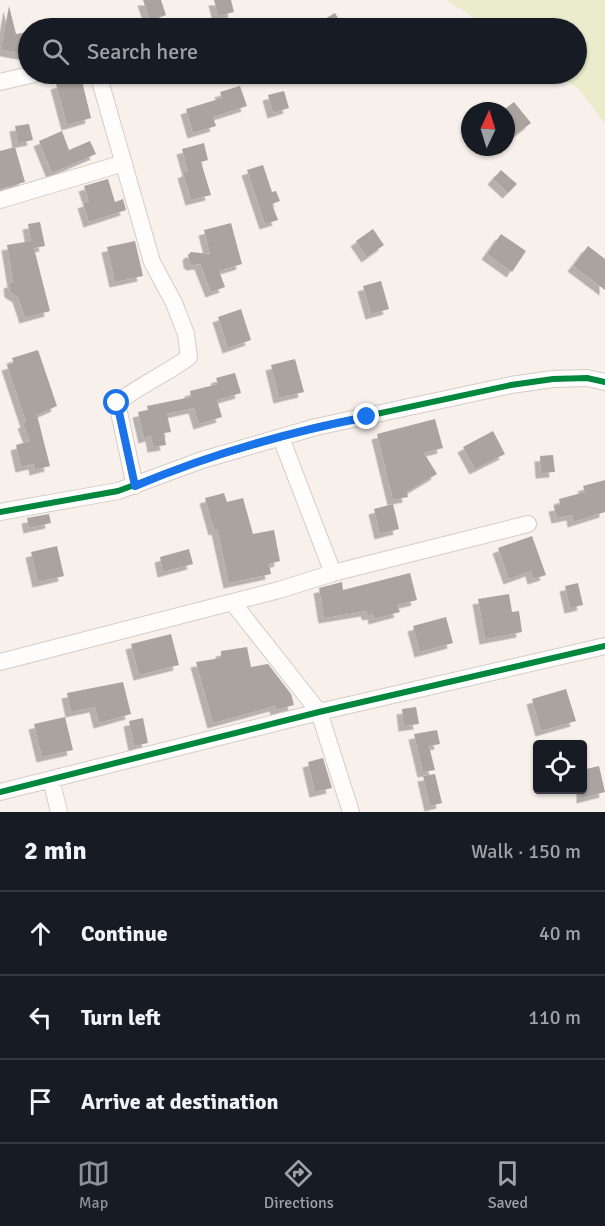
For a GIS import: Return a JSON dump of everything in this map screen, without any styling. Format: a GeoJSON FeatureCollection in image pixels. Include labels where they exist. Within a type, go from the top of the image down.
{"type":"FeatureCollection","features":[{"type":"Feature","properties":{"kind":"street"},"geometry":{"type":"LineString","coordinates":[[0,82],[18,78]]}},
{"type":"Feature","properties":{"kind":"street"},"geometry":{"type":"LineString","coordinates":[[101,84],[152,262],[174,303],[186,334],[189,357],[139,386],[117,403],[135,486]]}},
{"type":"Feature","properties":{"kind":"street"},"geometry":{"type":"LineString","coordinates":[[0,200],[124,163]]}},
{"type":"Feature","properties":{"kind":"street"},"geometry":{"type":"LineString","coordinates":[[0,512],[51,501],[118,491],[202,460],[316,427],[553,379],[587,378],[605,382]]}},
{"type":"Feature","properties":{"kind":"street"},"geometry":{"type":"LineString","coordinates":[[281,438],[333,573]]}},
{"type":"Feature","properties":{"kind":"street"},"geometry":{"type":"LineString","coordinates":[[0,662],[279,591],[333,573],[528,524]]}},
{"type":"Feature","properties":{"kind":"street"},"geometry":{"type":"LineString","coordinates":[[233,603],[319,712],[351,812]]}},
{"type":"Feature","properties":{"kind":"street"},"geometry":{"type":"LineString","coordinates":[[0,792],[319,712],[605,645]]}},
{"type":"Feature","properties":{"kind":"street"},"geometry":{"type":"LineString","coordinates":[[51,779],[59,812]]}},
{"type":"Feature","properties":{"kind":"green space"},"geometry":{"type":"Polygon","coordinates":[[[447,0],[605,0],[605,124],[579,89],[571,84],[587,84],[587,18],[474,18],[447,0]]]}},
{"type":"Feature","properties":{"kind":"building"},"geometry":{"type":"Polygon","coordinates":[[[143,0],[161,0],[166,15],[149,18],[143,0]]]}},
{"type":"Feature","properties":{"kind":"building"},"geometry":{"type":"Polygon","coordinates":[[[214,0],[231,0],[234,12],[218,16],[214,0]]]}},
{"type":"Feature","properties":{"kind":"building"},"geometry":{"type":"Polygon","coordinates":[[[9,6],[16,34],[18,34],[18,53],[1,50],[9,6]]]}},
{"type":"Feature","properties":{"kind":"building"},"geometry":{"type":"Polygon","coordinates":[[[335,13],[338,18],[326,18],[335,13]]]}},
{"type":"Feature","properties":{"kind":"building"},"geometry":{"type":"Polygon","coordinates":[[[56,84],[83,84],[91,118],[67,125],[56,84]]]}},
{"type":"Feature","properties":{"kind":"building"},"geometry":{"type":"Polygon","coordinates":[[[240,86],[247,106],[213,117],[216,126],[193,133],[186,109],[222,98],[220,92],[240,86]]]}},
{"type":"Feature","properties":{"kind":"building"},"geometry":{"type":"Polygon","coordinates":[[[284,91],[289,108],[273,113],[268,95],[284,91]]]}},
{"type":"Feature","properties":{"kind":"building"},"geometry":{"type":"Polygon","coordinates":[[[515,103],[531,123],[515,135],[515,103]]]}},
{"type":"Feature","properties":{"kind":"building"},"geometry":{"type":"Polygon","coordinates":[[[29,124],[33,140],[18,143],[15,126],[29,124]]]}},
{"type":"Feature","properties":{"kind":"building"},"geometry":{"type":"Polygon","coordinates":[[[62,131],[69,150],[90,141],[96,154],[52,173],[39,141],[62,131]]]}},
{"type":"Feature","properties":{"kind":"building"},"geometry":{"type":"Polygon","coordinates":[[[204,143],[208,160],[201,162],[211,195],[191,200],[183,173],[188,171],[182,149],[204,143]]]}},
{"type":"Feature","properties":{"kind":"building"},"geometry":{"type":"Polygon","coordinates":[[[15,147],[25,182],[0,189],[0,151],[15,147]]]}},
{"type":"Feature","properties":{"kind":"building"},"geometry":{"type":"Polygon","coordinates":[[[263,165],[272,192],[276,191],[280,201],[272,204],[278,220],[265,224],[247,170],[263,165]]]}},
{"type":"Feature","properties":{"kind":"building"},"geometry":{"type":"Polygon","coordinates":[[[501,170],[517,184],[508,193],[493,179],[501,170]]]}},
{"type":"Feature","properties":{"kind":"building"},"geometry":{"type":"Polygon","coordinates":[[[108,179],[115,202],[123,199],[126,210],[89,222],[83,203],[89,201],[84,186],[108,179]]]}},
{"type":"Feature","properties":{"kind":"building"},"geometry":{"type":"Polygon","coordinates":[[[40,222],[45,246],[34,248],[50,311],[25,318],[18,297],[10,292],[9,283],[13,282],[7,245],[31,241],[28,224],[40,222]]]}},
{"type":"Feature","properties":{"kind":"building"},"geometry":{"type":"Polygon","coordinates":[[[231,223],[242,264],[219,271],[225,287],[211,292],[200,264],[192,265],[188,255],[191,252],[210,254],[204,230],[231,223]]]}},
{"type":"Feature","properties":{"kind":"building"},"geometry":{"type":"Polygon","coordinates":[[[373,229],[384,245],[367,257],[356,241],[373,229]]]}},
{"type":"Feature","properties":{"kind":"building"},"geometry":{"type":"Polygon","coordinates":[[[501,234],[526,251],[512,272],[487,254],[501,234]]]}},
{"type":"Feature","properties":{"kind":"building"},"geometry":{"type":"Polygon","coordinates":[[[135,241],[143,276],[115,282],[107,247],[135,241]]]}},
{"type":"Feature","properties":{"kind":"building"},"geometry":{"type":"Polygon","coordinates":[[[588,246],[605,259],[605,290],[573,266],[588,246]]]}},
{"type":"Feature","properties":{"kind":"building"},"geometry":{"type":"Polygon","coordinates":[[[381,281],[389,309],[371,314],[363,286],[381,281]]]}},
{"type":"Feature","properties":{"kind":"building"},"geometry":{"type":"Polygon","coordinates":[[[241,309],[251,340],[228,348],[218,317],[241,309]]]}},
{"type":"Feature","properties":{"kind":"building"},"geometry":{"type":"Polygon","coordinates":[[[38,350],[57,406],[37,415],[50,466],[35,470],[34,464],[21,467],[16,445],[30,441],[7,365],[14,363],[12,358],[38,350]]]}},
{"type":"Feature","properties":{"kind":"building"},"geometry":{"type":"Polygon","coordinates":[[[295,359],[304,392],[279,398],[271,365],[295,359]]]}},
{"type":"Feature","properties":{"kind":"building"},"geometry":{"type":"Polygon","coordinates":[[[235,373],[241,393],[217,400],[222,417],[199,424],[194,408],[167,414],[171,432],[164,433],[166,445],[153,447],[151,436],[144,438],[138,412],[148,410],[147,406],[191,397],[190,391],[218,384],[216,378],[235,373]]]}},
{"type":"Feature","properties":{"kind":"building"},"geometry":{"type":"Polygon","coordinates":[[[435,419],[443,448],[424,453],[437,474],[407,492],[408,497],[393,500],[377,434],[435,419]]]}},
{"type":"Feature","properties":{"kind":"building"},"geometry":{"type":"Polygon","coordinates":[[[493,431],[505,454],[475,469],[463,447],[493,431]]]}},
{"type":"Feature","properties":{"kind":"building"},"geometry":{"type":"Polygon","coordinates":[[[553,455],[555,472],[541,473],[540,456],[553,455]]]}},
{"type":"Feature","properties":{"kind":"building"},"geometry":{"type":"Polygon","coordinates":[[[605,480],[605,512],[573,522],[572,515],[557,518],[554,506],[560,505],[559,499],[585,492],[583,486],[605,480]]]}},
{"type":"Feature","properties":{"kind":"building"},"geometry":{"type":"Polygon","coordinates":[[[224,493],[227,502],[243,498],[253,534],[274,530],[280,561],[269,564],[271,574],[229,583],[217,529],[214,530],[205,498],[224,493]]]}},
{"type":"Feature","properties":{"kind":"building"},"geometry":{"type":"Polygon","coordinates":[[[393,504],[399,529],[380,534],[374,509],[393,504]]]}},
{"type":"Feature","properties":{"kind":"building"},"geometry":{"type":"Polygon","coordinates":[[[49,514],[51,523],[29,528],[27,518],[49,514]]]}},
{"type":"Feature","properties":{"kind":"building"},"geometry":{"type":"Polygon","coordinates":[[[532,536],[546,575],[533,579],[531,571],[509,579],[498,548],[532,536]]]}},
{"type":"Feature","properties":{"kind":"building"},"geometry":{"type":"Polygon","coordinates":[[[57,546],[64,576],[38,582],[31,552],[57,546]]]}},
{"type":"Feature","properties":{"kind":"building"},"geometry":{"type":"Polygon","coordinates":[[[189,549],[193,564],[163,572],[160,557],[189,549]]]}},
{"type":"Feature","properties":{"kind":"building"},"geometry":{"type":"Polygon","coordinates":[[[410,573],[417,600],[397,605],[400,612],[374,619],[373,614],[368,615],[366,611],[324,618],[319,588],[342,582],[343,590],[410,573]]]}},
{"type":"Feature","properties":{"kind":"building"},"geometry":{"type":"Polygon","coordinates":[[[578,583],[583,605],[570,608],[565,586],[578,583]]]}},
{"type":"Feature","properties":{"kind":"building"},"geometry":{"type":"Polygon","coordinates":[[[509,594],[512,612],[519,611],[522,632],[485,639],[478,599],[509,594]]]}},
{"type":"Feature","properties":{"kind":"building"},"geometry":{"type":"Polygon","coordinates":[[[446,617],[453,643],[420,652],[413,626],[446,617]]]}},
{"type":"Feature","properties":{"kind":"building"},"geometry":{"type":"Polygon","coordinates":[[[171,634],[179,665],[139,675],[131,644],[171,634]]]}},
{"type":"Feature","properties":{"kind":"building"},"geometry":{"type":"Polygon","coordinates":[[[247,647],[251,667],[268,664],[291,694],[294,705],[276,710],[275,706],[213,723],[196,662],[221,658],[221,651],[247,647]]]}},
{"type":"Feature","properties":{"kind":"building"},"geometry":{"type":"Polygon","coordinates":[[[123,682],[131,714],[99,723],[95,707],[71,712],[67,693],[123,682]]]}},
{"type":"Feature","properties":{"kind":"building"},"geometry":{"type":"Polygon","coordinates":[[[566,689],[576,721],[541,731],[532,699],[566,689]]]}},
{"type":"Feature","properties":{"kind":"building"},"geometry":{"type":"Polygon","coordinates":[[[416,707],[419,724],[404,726],[402,709],[416,707]]]}},
{"type":"Feature","properties":{"kind":"building"},"geometry":{"type":"Polygon","coordinates":[[[65,717],[73,750],[42,757],[34,724],[65,717]]]}},
{"type":"Feature","properties":{"kind":"building"},"geometry":{"type":"Polygon","coordinates":[[[143,718],[148,743],[134,746],[129,721],[143,718]]]}},
{"type":"Feature","properties":{"kind":"building"},"geometry":{"type":"Polygon","coordinates":[[[437,730],[440,744],[429,746],[435,770],[423,772],[414,734],[437,730]]]}},
{"type":"Feature","properties":{"kind":"building"},"geometry":{"type":"Polygon","coordinates":[[[323,758],[332,788],[315,792],[308,762],[323,758]]]}},
{"type":"Feature","properties":{"kind":"building"},"geometry":{"type":"Polygon","coordinates":[[[599,766],[605,792],[582,798],[582,794],[587,794],[587,769],[599,766]]]}},
{"type":"Feature","properties":{"kind":"building"},"geometry":{"type":"Polygon","coordinates":[[[435,774],[442,803],[430,806],[423,776],[435,774]]]}},
{"type":"Feature","properties":{"kind":"cycle path"},"geometry":{"type":"LineString","coordinates":[[0,512],[118,491],[202,460],[316,427],[511,385],[553,379],[587,378],[605,382]]}},
{"type":"Feature","properties":{"kind":"cycle path"},"geometry":{"type":"LineString","coordinates":[[0,792],[319,712],[605,646]]}},
{"type":"Feature","properties":{"kind":"route"},"geometry":{"type":"LineString","coordinates":[[117,403],[135,486],[202,460],[316,427],[367,417]]}}]}
